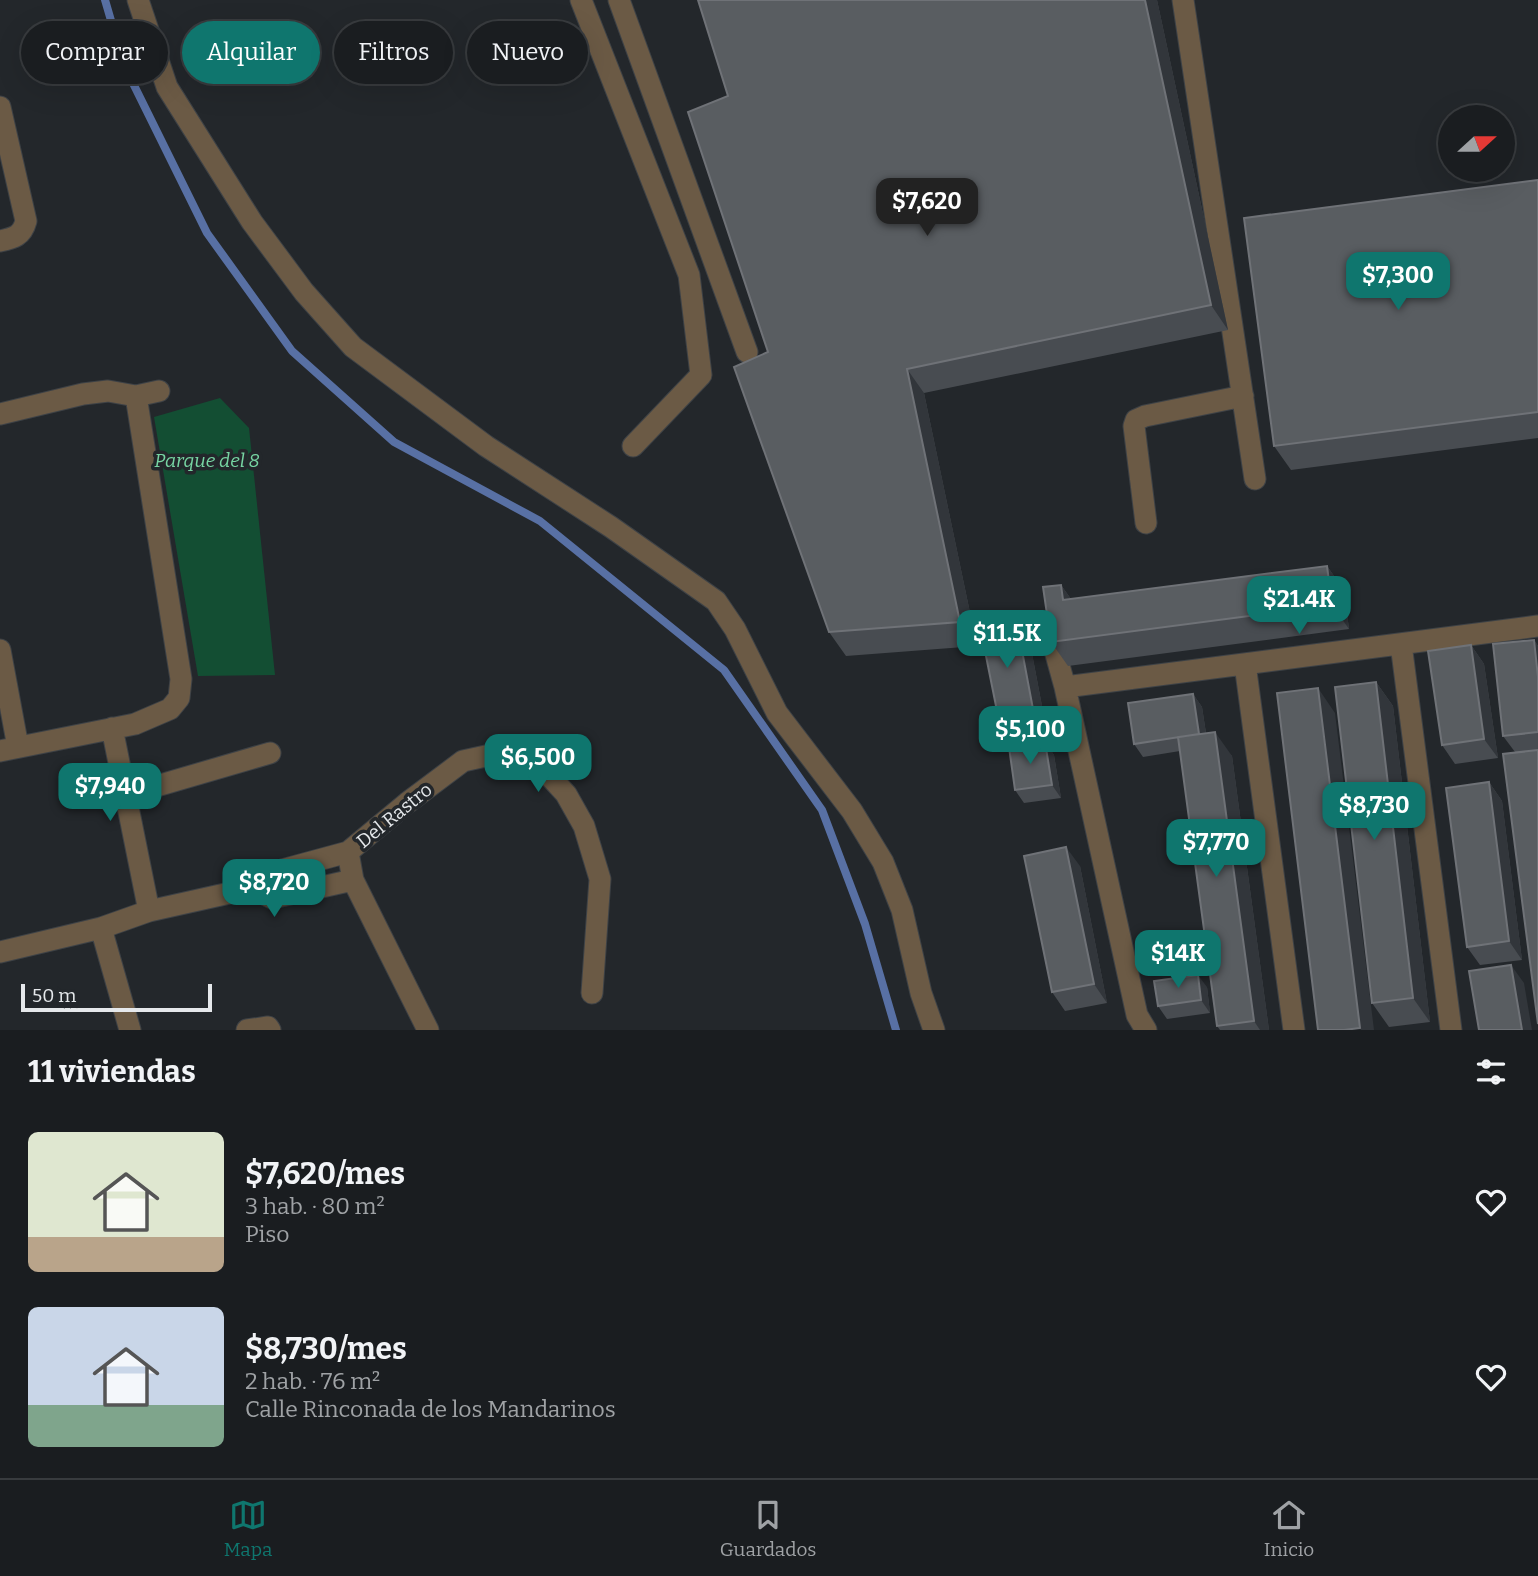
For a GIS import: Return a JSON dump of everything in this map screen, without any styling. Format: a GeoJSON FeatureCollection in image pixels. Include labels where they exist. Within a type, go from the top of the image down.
{"type":"FeatureCollection","features":[{"type":"Feature","properties":{"kind":"street"},"geometry":{"type":"LineString","coordinates":[[138,0],[167,87],[187,120],[252,222],[304,292],[353,347],[486,446],[611,527],[716,601],[735,629],[778,713],[852,811],[883,862],[902,910],[921,993],[934,1030]]}},
{"type":"Feature","properties":{"kind":"street"},"geometry":{"type":"LineString","coordinates":[[581,0],[689,275],[701,375],[633,446]]}},
{"type":"Feature","properties":{"kind":"street"},"geometry":{"type":"LineString","coordinates":[[619,0],[747,352]]}},
{"type":"Feature","properties":{"kind":"street"},"geometry":{"type":"LineString","coordinates":[[1183,0],[1255,479]]}},
{"type":"Feature","properties":{"kind":"street"},"geometry":{"type":"LineString","coordinates":[[0,107],[26,221],[24,229],[14,237],[0,241]]}},
{"type":"Feature","properties":{"kind":"street"},"geometry":{"type":"LineString","coordinates":[[0,414],[83,394],[108,391],[136,396],[159,391]]}},
{"type":"Feature","properties":{"kind":"street"},"geometry":{"type":"LineString","coordinates":[[0,649],[9,749],[135,724],[170,709],[179,698],[181,679],[136,396]]}},
{"type":"Feature","properties":{"kind":"street"},"geometry":{"type":"LineString","coordinates":[[1146,523],[1134,426],[1136,421],[1145,416],[1242,396]]}},
{"type":"Feature","properties":{"kind":"street"},"geometry":{"type":"LineString","coordinates":[[1065,687],[1538,626]]}},
{"type":"Feature","properties":{"kind":"street"},"geometry":{"type":"LineString","coordinates":[[1052,640],[1142,1023]]}},
{"type":"Feature","properties":{"kind":"street"},"geometry":{"type":"LineString","coordinates":[[1401,644],[1451,1030]]}},
{"type":"Feature","properties":{"kind":"street"},"geometry":{"type":"LineString","coordinates":[[1245,664],[1294,1030]]}},
{"type":"Feature","properties":{"kind":"street"},"geometry":{"type":"LineString","coordinates":[[112,728],[149,911]]}},
{"type":"Feature","properties":{"kind":"street"},"geometry":{"type":"LineString","coordinates":[[126,795],[270,753]]}},
{"type":"Feature","properties":{"kind":"street","name":"Del Rastro"},"geometry":{"type":"LineString","coordinates":[[351,868],[407,803],[463,761],[495,754],[521,755],[543,769],[566,794],[584,826],[600,879],[592,993]]}},
{"type":"Feature","properties":{"kind":"street"},"geometry":{"type":"LineString","coordinates":[[0,952],[101,928],[149,911],[252,888],[267,874],[351,868],[428,1030]]}},
{"type":"Feature","properties":{"kind":"street"},"geometry":{"type":"LineString","coordinates":[[101,928],[130,1030]]}},
{"type":"Feature","properties":{"kind":"street"},"geometry":{"type":"LineString","coordinates":[[247,1030],[268,1027],[270,1030]]}},
{"type":"Feature","properties":{"kind":"green space","name":"Parque del 8"},"geometry":{"type":"Polygon","coordinates":[[[220,398],[249,428],[275,675],[198,676],[154,417],[220,398]]]}},
{"type":"Feature","properties":{"kind":"building"},"geometry":{"type":"Polygon","coordinates":[[[698,0],[1145,0],[1211,305],[907,369],[960,622],[829,632],[734,367],[768,352],[688,112],[728,96],[698,0]]]}},
{"type":"Feature","properties":{"kind":"building"},"geometry":{"type":"Polygon","coordinates":[[[1538,180],[1538,412],[1274,446],[1244,218],[1538,180]]]}},
{"type":"Feature","properties":{"kind":"building"},"geometry":{"type":"Polygon","coordinates":[[[1327,566],[1332,605],[1051,642],[1043,587],[1061,585],[1063,600],[1327,566]]]}},
{"type":"Feature","properties":{"kind":"building"},"geometry":{"type":"Polygon","coordinates":[[[1017,624],[1033,709],[998,716],[981,631],[1017,624]]]}},
{"type":"Feature","properties":{"kind":"building"},"geometry":{"type":"Polygon","coordinates":[[[1534,640],[1538,677],[1538,732],[1503,736],[1493,644],[1534,640]]]}},
{"type":"Feature","properties":{"kind":"building"},"geometry":{"type":"Polygon","coordinates":[[[1471,645],[1484,739],[1442,745],[1428,651],[1471,645]]]}},
{"type":"Feature","properties":{"kind":"building"},"geometry":{"type":"Polygon","coordinates":[[[1376,682],[1413,998],[1372,1003],[1335,687],[1376,682]]]}},
{"type":"Feature","properties":{"kind":"building"},"geometry":{"type":"Polygon","coordinates":[[[1318,688],[1360,1028],[1344,1030],[1318,1030],[1277,693],[1318,688]]]}},
{"type":"Feature","properties":{"kind":"building"},"geometry":{"type":"Polygon","coordinates":[[[1193,694],[1199,734],[1134,744],[1128,703],[1193,694]]]}},
{"type":"Feature","properties":{"kind":"building"},"geometry":{"type":"Polygon","coordinates":[[[1215,732],[1254,1021],[1217,1026],[1178,737],[1215,732]]]}},
{"type":"Feature","properties":{"kind":"building"},"geometry":{"type":"Polygon","coordinates":[[[1045,742],[1052,785],[1015,790],[1009,747],[1045,742]]]}},
{"type":"Feature","properties":{"kind":"building"},"geometry":{"type":"Polygon","coordinates":[[[1538,750],[1538,1024],[1503,754],[1538,750]]]}},
{"type":"Feature","properties":{"kind":"building"},"geometry":{"type":"Polygon","coordinates":[[[1489,782],[1509,941],[1467,947],[1446,788],[1489,782]]]}},
{"type":"Feature","properties":{"kind":"building"},"geometry":{"type":"Polygon","coordinates":[[[1066,847],[1094,984],[1052,992],[1024,856],[1066,847]]]}},
{"type":"Feature","properties":{"kind":"building"},"geometry":{"type":"Polygon","coordinates":[[[1511,965],[1522,1030],[1479,1030],[1469,971],[1511,965]]]}},
{"type":"Feature","properties":{"kind":"building"},"geometry":{"type":"Polygon","coordinates":[[[1198,975],[1201,1000],[1158,1006],[1154,981],[1198,975]]]}},
{"type":"Feature","properties":{"kind":"waterway"},"geometry":{"type":"LineString","coordinates":[[105,0],[124,65],[207,233],[292,351],[394,442],[540,521],[724,670],[822,810],[865,924],[896,1030]]}}]}
